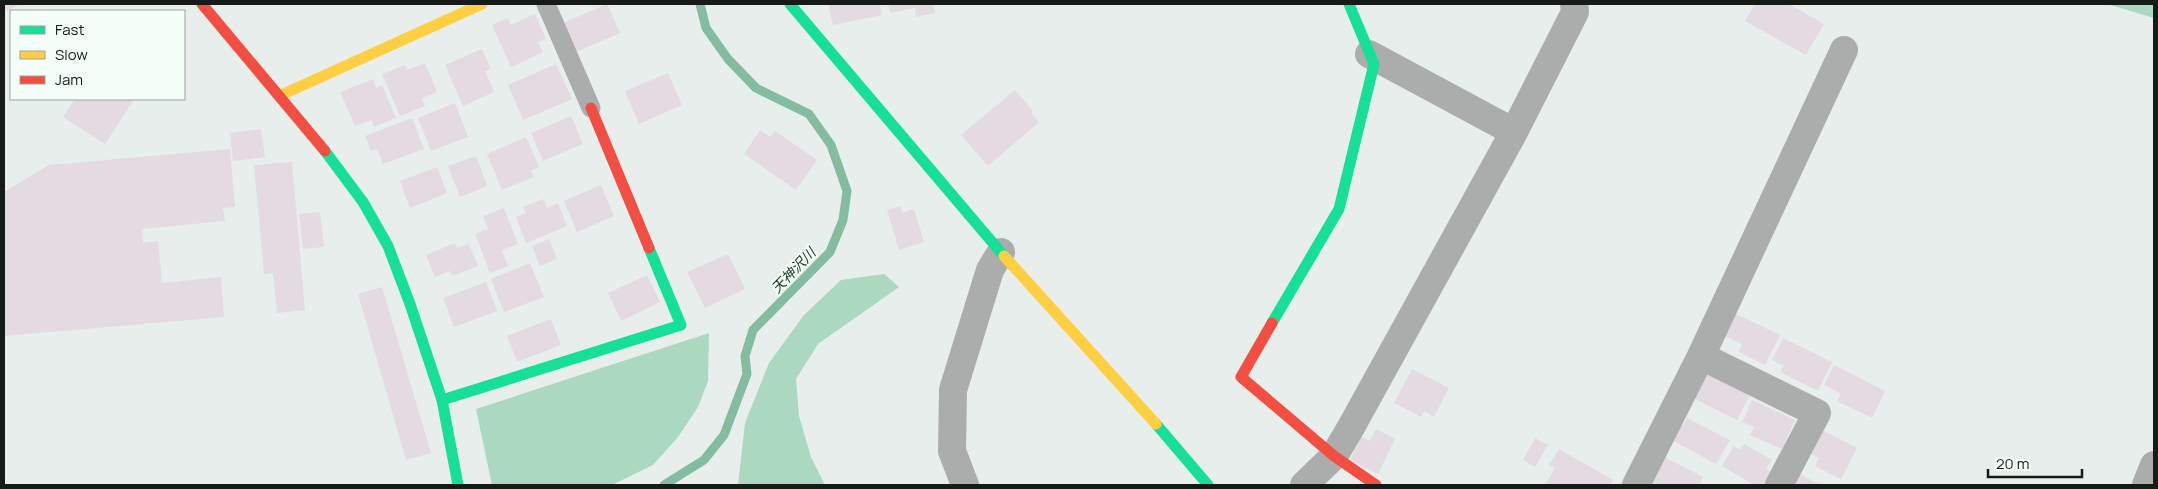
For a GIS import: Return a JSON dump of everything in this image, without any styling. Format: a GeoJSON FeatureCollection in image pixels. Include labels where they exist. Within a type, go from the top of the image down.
{"type":"FeatureCollection","features":[{"type":"Feature","properties":{"kind":"street"},"geometry":{"type":"LineString","coordinates":[[202,4],[338,166],[363,202],[388,246],[410,304],[442,400],[458,485]]}},
{"type":"Feature","properties":{"kind":"street"},"geometry":{"type":"LineString","coordinates":[[279,96],[482,4]]}},
{"type":"Feature","properties":{"kind":"street"},"geometry":{"type":"LineString","coordinates":[[790,4],[1002,252],[1208,485]]}},
{"type":"Feature","properties":{"kind":"street"},"geometry":{"type":"LineString","coordinates":[[1349,4],[1374,64],[1339,209],[1241,377],[1334,456],[1376,485]]}},
{"type":"Feature","properties":{"kind":"street"},"geometry":{"type":"LineString","coordinates":[[1304,485],[1334,456],[1514,132],[1575,12],[1574,4]]}},
{"type":"Feature","properties":{"kind":"street"},"geometry":{"type":"LineString","coordinates":[[1636,485],[1701,356],[1844,50]]}},
{"type":"Feature","properties":{"kind":"street"},"geometry":{"type":"LineString","coordinates":[[1370,54],[1514,132]]}},
{"type":"Feature","properties":{"kind":"street"},"geometry":{"type":"LineString","coordinates":[[442,400],[681,325],[591,108]]}},
{"type":"Feature","properties":{"kind":"street"},"geometry":{"type":"LineString","coordinates":[[964,485],[952,451],[954,390],[990,270],[1002,252]]}},
{"type":"Feature","properties":{"kind":"street"},"geometry":{"type":"LineString","coordinates":[[1701,356],[1817,413],[1779,485]]}},
{"type":"Feature","properties":{"kind":"street"},"geometry":{"type":"LineString","coordinates":[[2146,485],[2154,465]]}},
{"type":"Feature","properties":{"kind":"lane"},"geometry":{"type":"LineString","coordinates":[[546,4],[591,108]]}},
{"type":"Feature","properties":{"kind":"green space"},"geometry":{"type":"Polygon","coordinates":[[[2107,4],[2154,4],[2154,18],[2107,4]]]}},
{"type":"Feature","properties":{"kind":"green space"},"geometry":{"type":"Polygon","coordinates":[[[884,274],[899,287],[818,344],[796,379],[799,416],[811,457],[825,485],[738,485],[745,423],[769,363],[804,315],[841,280],[884,274]]]}},
{"type":"Feature","properties":{"kind":"green space"},"geometry":{"type":"Polygon","coordinates":[[[709,333],[708,381],[698,407],[678,437],[653,465],[612,485],[492,485],[476,409],[709,333]]]}},
{"type":"Feature","properties":{"kind":"building"},"geometry":{"type":"Polygon","coordinates":[[[4,4],[20,4],[4,12],[4,4]]]}},
{"type":"Feature","properties":{"kind":"building"},"geometry":{"type":"Polygon","coordinates":[[[607,4],[620,33],[576,52],[563,23],[607,4]]]}},
{"type":"Feature","properties":{"kind":"building"},"geometry":{"type":"Polygon","coordinates":[[[828,4],[880,4],[882,15],[833,25],[828,4]]]}},
{"type":"Feature","properties":{"kind":"building"},"geometry":{"type":"Polygon","coordinates":[[[888,4],[933,4],[935,13],[916,17],[915,8],[890,13],[888,4]]]}},
{"type":"Feature","properties":{"kind":"building"},"geometry":{"type":"Polygon","coordinates":[[[1755,4],[1789,4],[1824,24],[1806,55],[1745,21],[1755,4]]]}},
{"type":"Feature","properties":{"kind":"building"},"geometry":{"type":"Polygon","coordinates":[[[535,14],[546,39],[538,42],[543,52],[511,67],[492,25],[508,18],[511,25],[535,14]]]}},
{"type":"Feature","properties":{"kind":"building"},"geometry":{"type":"Polygon","coordinates":[[[482,49],[491,69],[485,71],[494,92],[463,106],[445,65],[482,49]]]}},
{"type":"Feature","properties":{"kind":"building"},"geometry":{"type":"Polygon","coordinates":[[[425,63],[437,92],[422,98],[425,106],[400,116],[382,74],[405,65],[407,70],[425,63]]]}},
{"type":"Feature","properties":{"kind":"building"},"geometry":{"type":"Polygon","coordinates":[[[556,64],[572,99],[523,120],[508,85],[556,64]]]}},
{"type":"Feature","properties":{"kind":"building"},"geometry":{"type":"Polygon","coordinates":[[[668,73],[682,105],[639,124],[625,91],[668,73]]]}},
{"type":"Feature","properties":{"kind":"building"},"geometry":{"type":"Polygon","coordinates":[[[373,79],[376,88],[382,85],[396,118],[374,127],[372,120],[355,126],[340,92],[373,79]]]}},
{"type":"Feature","properties":{"kind":"building"},"geometry":{"type":"Polygon","coordinates":[[[1015,90],[1033,111],[1031,113],[1039,122],[988,166],[961,135],[1015,90]]]}},
{"type":"Feature","properties":{"kind":"building"},"geometry":{"type":"Polygon","coordinates":[[[74,100],[133,100],[105,144],[63,117],[74,100]]]}},
{"type":"Feature","properties":{"kind":"building"},"geometry":{"type":"Polygon","coordinates":[[[455,103],[468,137],[431,151],[418,118],[455,103]]]}},
{"type":"Feature","properties":{"kind":"building"},"geometry":{"type":"Polygon","coordinates":[[[571,116],[583,144],[543,161],[531,133],[571,116]]]}},
{"type":"Feature","properties":{"kind":"building"},"geometry":{"type":"Polygon","coordinates":[[[412,118],[424,149],[383,164],[377,149],[371,151],[365,136],[412,118]]]}},
{"type":"Feature","properties":{"kind":"building"},"geometry":{"type":"Polygon","coordinates":[[[261,129],[265,157],[233,161],[230,133],[261,129]]]}},
{"type":"Feature","properties":{"kind":"building"},"geometry":{"type":"Polygon","coordinates":[[[760,130],[770,137],[775,131],[817,160],[796,190],[744,154],[760,130]]]}},
{"type":"Feature","properties":{"kind":"building"},"geometry":{"type":"Polygon","coordinates":[[[526,137],[539,167],[531,171],[534,177],[502,190],[487,154],[526,137]]]}},
{"type":"Feature","properties":{"kind":"building"},"geometry":{"type":"Polygon","coordinates":[[[230,149],[235,207],[223,208],[225,221],[142,229],[143,243],[158,241],[162,283],[221,277],[224,317],[4,336],[4,192],[49,165],[230,149]]]}},
{"type":"Feature","properties":{"kind":"building"},"geometry":{"type":"Polygon","coordinates":[[[476,156],[487,186],[460,197],[448,166],[476,156]]]}},
{"type":"Feature","properties":{"kind":"building"},"geometry":{"type":"Polygon","coordinates":[[[292,162],[305,310],[277,313],[273,273],[264,274],[254,165],[292,162]]]}},
{"type":"Feature","properties":{"kind":"building"},"geometry":{"type":"Polygon","coordinates":[[[437,167],[447,193],[410,208],[400,181],[437,167]]]}},
{"type":"Feature","properties":{"kind":"building"},"geometry":{"type":"Polygon","coordinates":[[[601,185],[614,216],[577,232],[564,201],[601,185]]]}},
{"type":"Feature","properties":{"kind":"building"},"geometry":{"type":"Polygon","coordinates":[[[543,199],[547,208],[558,203],[567,226],[526,243],[516,217],[526,213],[523,207],[543,199]]]}},
{"type":"Feature","properties":{"kind":"building"},"geometry":{"type":"Polygon","coordinates":[[[900,206],[902,213],[914,209],[924,242],[899,250],[887,210],[900,206]]]}},
{"type":"Feature","properties":{"kind":"building"},"geometry":{"type":"Polygon","coordinates":[[[504,208],[518,244],[502,250],[508,266],[490,273],[475,234],[488,229],[483,216],[504,208]]]}},
{"type":"Feature","properties":{"kind":"building"},"geometry":{"type":"Polygon","coordinates":[[[320,212],[324,247],[303,249],[299,214],[320,212]]]}},
{"type":"Feature","properties":{"kind":"building"},"geometry":{"type":"Polygon","coordinates":[[[549,239],[557,259],[540,266],[532,246],[549,239]]]}},
{"type":"Feature","properties":{"kind":"building"},"geometry":{"type":"Polygon","coordinates":[[[455,243],[457,248],[469,244],[478,266],[452,276],[450,271],[435,277],[426,255],[455,243]]]}},
{"type":"Feature","properties":{"kind":"building"},"geometry":{"type":"Polygon","coordinates":[[[728,254],[745,289],[705,308],[687,272],[728,254]]]}},
{"type":"Feature","properties":{"kind":"building"},"geometry":{"type":"Polygon","coordinates":[[[530,263],[544,297],[504,312],[491,279],[530,263]]]}},
{"type":"Feature","properties":{"kind":"building"},"geometry":{"type":"Polygon","coordinates":[[[647,275],[660,302],[621,321],[608,293],[647,275]]]}},
{"type":"Feature","properties":{"kind":"building"},"geometry":{"type":"Polygon","coordinates":[[[486,282],[497,311],[454,327],[443,298],[486,282]]]}},
{"type":"Feature","properties":{"kind":"building"},"geometry":{"type":"Polygon","coordinates":[[[382,287],[431,453],[406,460],[358,294],[382,287]]]}},
{"type":"Feature","properties":{"kind":"building"},"geometry":{"type":"Polygon","coordinates":[[[1734,313],[1780,335],[1765,365],[1739,352],[1742,344],[1723,335],[1734,313]]]}},
{"type":"Feature","properties":{"kind":"building"},"geometry":{"type":"Polygon","coordinates":[[[551,319],[561,345],[517,362],[507,336],[551,319]]]}},
{"type":"Feature","properties":{"kind":"building"},"geometry":{"type":"Polygon","coordinates":[[[1783,338],[1832,362],[1818,391],[1780,372],[1783,366],[1772,360],[1783,338]]]}},
{"type":"Feature","properties":{"kind":"building"},"geometry":{"type":"Polygon","coordinates":[[[1834,365],[1885,391],[1872,418],[1837,401],[1841,394],[1824,385],[1834,365]]]}},
{"type":"Feature","properties":{"kind":"building"},"geometry":{"type":"Polygon","coordinates":[[[1412,369],[1449,388],[1434,417],[1424,411],[1421,417],[1394,403],[1412,369]]]}},
{"type":"Feature","properties":{"kind":"building"},"geometry":{"type":"Polygon","coordinates":[[[1706,372],[1750,395],[1737,420],[1693,398],[1706,372]]]}},
{"type":"Feature","properties":{"kind":"building"},"geometry":{"type":"Polygon","coordinates":[[[1752,400],[1795,420],[1782,449],[1750,435],[1754,427],[1742,422],[1752,400]]]}},
{"type":"Feature","properties":{"kind":"building"},"geometry":{"type":"Polygon","coordinates":[[[1687,418],[1730,440],[1716,464],[1670,439],[1678,423],[1683,426],[1687,418]]]}},
{"type":"Feature","properties":{"kind":"building"},"geometry":{"type":"Polygon","coordinates":[[[1376,429],[1395,439],[1378,474],[1350,460],[1361,437],[1370,441],[1376,429]]]}},
{"type":"Feature","properties":{"kind":"building"},"geometry":{"type":"Polygon","coordinates":[[[1822,430],[1857,448],[1841,479],[1815,466],[1819,458],[1810,453],[1822,430]]]}},
{"type":"Feature","properties":{"kind":"building"},"geometry":{"type":"Polygon","coordinates":[[[1535,438],[1548,445],[1535,467],[1523,460],[1535,438]]]}},
{"type":"Feature","properties":{"kind":"building"},"geometry":{"type":"Polygon","coordinates":[[[1744,444],[1772,460],[1766,469],[1772,473],[1765,485],[1754,485],[1722,466],[1734,446],[1740,450],[1744,444]]]}},
{"type":"Feature","properties":{"kind":"building"},"geometry":{"type":"Polygon","coordinates":[[[1559,449],[1613,480],[1610,485],[1545,485],[1555,468],[1549,465],[1559,449]]]}},
{"type":"Feature","properties":{"kind":"building"},"geometry":{"type":"Polygon","coordinates":[[[1662,456],[1703,477],[1699,485],[1651,485],[1648,483],[1662,456]]]}},
{"type":"Feature","properties":{"kind":"building"},"geometry":{"type":"Polygon","coordinates":[[[1798,473],[1805,477],[1821,485],[1791,485],[1798,473]]]}},
{"type":"Feature","properties":{"kind":"waterway","name":"天神沢川"},"geometry":{"type":"LineString","coordinates":[[664,485],[704,460],[724,435],[747,374],[745,356],[753,330],[830,252],[843,220],[847,191],[831,145],[809,114],[756,88],[728,59],[706,28],[700,4]]}},
{"type":"Feature","properties":{"kind":"traffic: fast"},"geometry":{"type":"LineString","coordinates":[[790,4],[1004,256]]}},
{"type":"Feature","properties":{"kind":"traffic: fast"},"geometry":{"type":"LineString","coordinates":[[1272,323],[1339,209],[1374,64],[1349,4]]}},
{"type":"Feature","properties":{"kind":"traffic: fast"},"geometry":{"type":"LineString","coordinates":[[325,151],[363,202],[388,246],[410,304],[442,400],[458,485]]}},
{"type":"Feature","properties":{"kind":"traffic: fast"},"geometry":{"type":"LineString","coordinates":[[442,400],[681,325],[649,248]]}},
{"type":"Feature","properties":{"kind":"traffic: fast"},"geometry":{"type":"LineString","coordinates":[[1156,424],[1208,485]]}},
{"type":"Feature","properties":{"kind":"traffic: slow"},"geometry":{"type":"LineString","coordinates":[[279,96],[482,4]]}},
{"type":"Feature","properties":{"kind":"traffic: slow"},"geometry":{"type":"LineString","coordinates":[[1004,256],[1156,424]]}},
{"type":"Feature","properties":{"kind":"traffic: jam"},"geometry":{"type":"LineString","coordinates":[[202,4],[325,151]]}},
{"type":"Feature","properties":{"kind":"traffic: jam"},"geometry":{"type":"LineString","coordinates":[[591,108],[649,248]]}},
{"type":"Feature","properties":{"kind":"traffic: jam"},"geometry":{"type":"LineString","coordinates":[[1272,323],[1241,377],[1334,456],[1376,485]]}}]}
